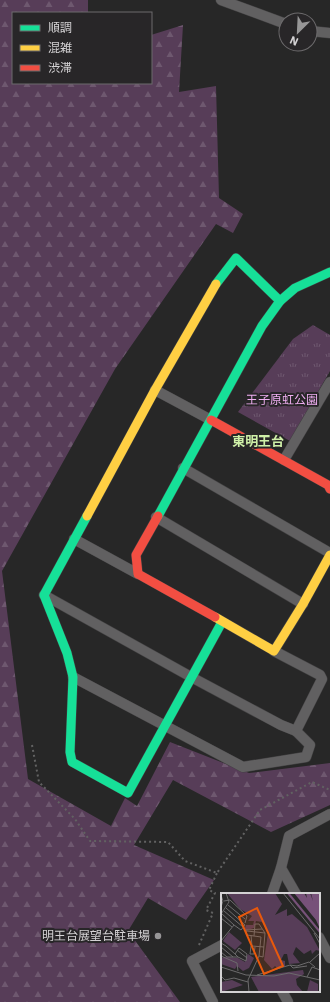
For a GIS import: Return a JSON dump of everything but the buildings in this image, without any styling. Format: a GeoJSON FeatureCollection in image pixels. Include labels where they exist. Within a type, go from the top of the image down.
{"type":"FeatureCollection","features":[{"type":"Feature","properties":{"kind":"street"},"geometry":{"type":"LineString","coordinates":[[222,0],[278,21]]}},
{"type":"Feature","properties":{"kind":"street"},"geometry":{"type":"LineString","coordinates":[[318,32],[330,33]]}},
{"type":"Feature","properties":{"kind":"street"},"geometry":{"type":"LineString","coordinates":[[222,622],[193,678],[164,725],[128,793],[72,762],[70,752],[73,677],[67,653],[44,595],[155,390],[216,282],[236,258],[280,301]]}},
{"type":"Feature","properties":{"kind":"street"},"geometry":{"type":"LineString","coordinates":[[138,574],[136,555],[262,326],[280,301],[295,288],[330,272]]}},
{"type":"Feature","properties":{"kind":"street"},"geometry":{"type":"LineString","coordinates":[[284,460],[330,382]]}},
{"type":"Feature","properties":{"kind":"street"},"geometry":{"type":"LineString","coordinates":[[155,390],[328,484],[330,489]]}},
{"type":"Feature","properties":{"kind":"street"},"geometry":{"type":"LineString","coordinates":[[184,468],[330,554],[303,604],[274,651]]}},
{"type":"Feature","properties":{"kind":"street"},"geometry":{"type":"LineString","coordinates":[[156,517],[303,604]]}},
{"type":"Feature","properties":{"kind":"street"},"geometry":{"type":"LineString","coordinates":[[74,539],[274,651],[320,675],[322,678],[296,731]]}},
{"type":"Feature","properties":{"kind":"street"},"geometry":{"type":"LineString","coordinates":[[44,595],[193,678],[296,731],[310,745],[306,757],[243,767],[73,677]]}},
{"type":"Feature","properties":{"kind":"street"},"geometry":{"type":"LineString","coordinates":[[272,893],[281,868],[289,836],[328,818]]}},
{"type":"Feature","properties":{"kind":"street"},"geometry":{"type":"LineString","coordinates":[[281,868],[295,893]]}},
{"type":"Feature","properties":{"kind":"street"},"geometry":{"type":"LineString","coordinates":[[320,940],[330,958]]}},
{"type":"Feature","properties":{"kind":"street"},"geometry":{"type":"LineString","coordinates":[[213,1002],[192,961],[221,946]]}},
{"type":"Feature","properties":{"kind":"street"},"geometry":{"type":"LineString","coordinates":[[283,992],[288,1002]]}},
{"type":"Feature","properties":{"kind":"path"},"geometry":{"type":"LineString","coordinates":[[32,745],[39,782],[75,819],[90,841],[168,842],[185,861],[217,873]]}},
{"type":"Feature","properties":{"kind":"path"},"geometry":{"type":"LineString","coordinates":[[198,949],[213,913],[206,910],[214,893],[208,890],[217,873],[260,810],[312,782],[330,790]]}},
{"type":"Feature","properties":{"kind":"green space"},"geometry":{"type":"Polygon","coordinates":[[[0,0],[88,0],[88,12],[12,12],[12,84],[152,84],[152,35],[183,25],[179,92],[216,86],[219,198],[243,214],[233,233],[216,224],[115,369],[2,571],[28,779],[111,826],[125,798],[137,806],[170,742],[249,773],[330,763],[330,805],[271,832],[173,780],[134,845],[214,880],[186,920],[148,898],[128,931],[180,1002],[0,1002],[0,0]]]}},
{"type":"Feature","properties":{"kind":"green space","name":"王子原虹公園"},"geometry":{"type":"Polygon","coordinates":[[[313,325],[330,335],[330,371],[290,441],[238,412],[293,339],[313,325]]]}},
{"type":"Feature","properties":{"kind":"traffic: fast"},"geometry":{"type":"LineString","coordinates":[[216,284],[236,258],[280,301]]}},
{"type":"Feature","properties":{"kind":"traffic: fast"},"geometry":{"type":"LineString","coordinates":[[158,516],[262,326],[280,301],[295,288],[330,272]]}},
{"type":"Feature","properties":{"kind":"traffic: fast"},"geometry":{"type":"LineString","coordinates":[[87,516],[44,595],[67,653],[73,677],[70,752],[72,762],[128,793],[222,622]]}},
{"type":"Feature","properties":{"kind":"traffic: slow"},"geometry":{"type":"LineString","coordinates":[[87,516],[155,390],[216,284]]}},
{"type":"Feature","properties":{"kind":"traffic: slow"},"geometry":{"type":"LineString","coordinates":[[215,617],[274,651],[303,604],[330,555]]}},
{"type":"Feature","properties":{"kind":"traffic: jam"},"geometry":{"type":"LineString","coordinates":[[211,420],[328,485],[330,489]]}},
{"type":"Feature","properties":{"kind":"traffic: jam"},"geometry":{"type":"LineString","coordinates":[[158,516],[136,555],[138,574],[215,617]]}},
{"type":"Feature","properties":{"kind":"place","name":"明王台展望台駐車場"},"geometry":{"type":"Point","coordinates":[158,936]}},
{"type":"Feature","properties":{"kind":"district","name":"東明王台"},"geometry":{"type":"Point","coordinates":[258,441]}}]}
